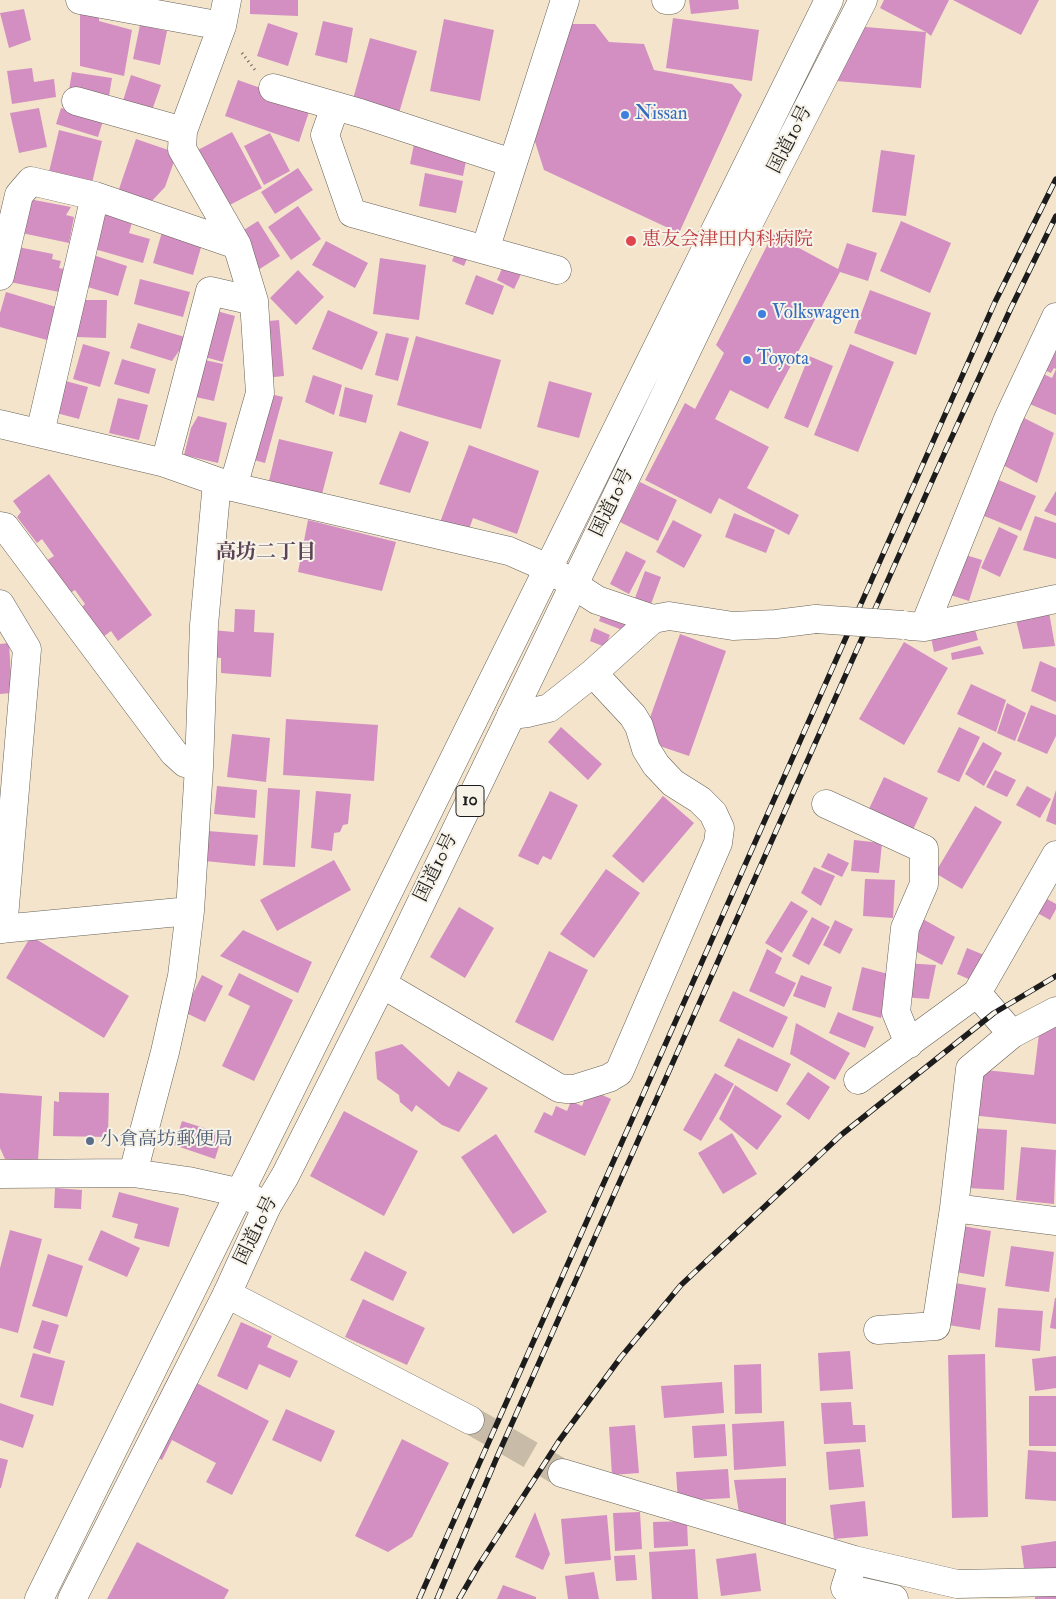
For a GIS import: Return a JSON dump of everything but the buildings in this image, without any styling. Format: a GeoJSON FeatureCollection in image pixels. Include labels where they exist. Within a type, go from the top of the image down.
{"type":"FeatureCollection","features":[{"type":"Feature","properties":{"kind":"main road"},"geometry":{"type":"LineString","coordinates":[[80,0],[222,26]]}},
{"type":"Feature","properties":{"kind":"main road"},"geometry":{"type":"LineString","coordinates":[[133,1173],[165,1052],[182,976],[190,911],[199,767],[204,624],[225,484],[260,393],[254,301],[238,245],[182,148],[183,131],[222,26],[227,0]]}},
{"type":"Feature","properties":{"kind":"main road"},"geometry":{"type":"LineString","coordinates":[[486,250],[565,0]]}},
{"type":"Feature","properties":{"kind":"main road"},"geometry":{"type":"LineString","coordinates":[[666,0],[671,0]]}},
{"type":"Feature","properties":{"kind":"main road","name":"国道10号"},"geometry":{"type":"LineString","coordinates":[[39,1599],[829,0]]}},
{"type":"Feature","properties":{"kind":"main road","name":"国道10号"},"geometry":{"type":"LineString","coordinates":[[72,1599],[227,1294],[267,1206],[285,1176],[382,984],[734,252],[863,0]]}},
{"type":"Feature","properties":{"kind":"main road"},"geometry":{"type":"LineString","coordinates":[[273,88],[360,113],[512,163]]}},
{"type":"Feature","properties":{"kind":"main road"},"geometry":{"type":"LineString","coordinates":[[76,101],[183,131]]}},
{"type":"Feature","properties":{"kind":"main road"},"geometry":{"type":"LineString","coordinates":[[335,107],[325,135],[352,213],[557,270]]}},
{"type":"Feature","properties":{"kind":"main road"},"geometry":{"type":"LineString","coordinates":[[0,276],[20,195],[31,181],[94,196],[238,245]]}},
{"type":"Feature","properties":{"kind":"main road"},"geometry":{"type":"LineString","coordinates":[[40,433],[94,196]]}},
{"type":"Feature","properties":{"kind":"main road"},"geometry":{"type":"LineString","coordinates":[[166,463],[210,291],[254,301]]}},
{"type":"Feature","properties":{"kind":"main road"},"geometry":{"type":"LineString","coordinates":[[914,626],[1056,317]]}},
{"type":"Feature","properties":{"kind":"main road"},"geometry":{"type":"LineString","coordinates":[[0,424],[166,463],[225,484],[509,551],[548,568],[597,600],[653,619],[669,616],[733,626],[776,624],[816,619],[914,626],[1056,599]]}},
{"type":"Feature","properties":{"kind":"main road"},"geometry":{"type":"LineString","coordinates":[[0,526],[5,527],[174,754],[185,763],[199,767]]}},
{"type":"Feature","properties":{"kind":"main road"},"geometry":{"type":"LineString","coordinates":[[0,604],[27,649],[2,929],[190,911]]}},
{"type":"Feature","properties":{"kind":"main road"},"geometry":{"type":"LineString","coordinates":[[511,715],[549,708],[594,673],[653,619]]}},
{"type":"Feature","properties":{"kind":"main road"},"geometry":{"type":"LineString","coordinates":[[382,984],[559,1088],[574,1089],[609,1078],[618,1072],[718,843],[720,828],[713,813],[700,800],[673,783],[656,765],[646,749],[639,726],[594,673]]}},
{"type":"Feature","properties":{"kind":"main road"},"geometry":{"type":"LineString","coordinates":[[826,804],[924,849],[924,884],[905,928],[896,1012],[909,1044]]}},
{"type":"Feature","properties":{"kind":"main road"},"geometry":{"type":"LineString","coordinates":[[858,1080],[976,994],[1056,855]]}},
{"type":"Feature","properties":{"kind":"main road"},"geometry":{"type":"LineString","coordinates":[[976,994],[1012,1034]]}},
{"type":"Feature","properties":{"kind":"main road"},"geometry":{"type":"LineString","coordinates":[[878,1330],[936,1326],[954,1208],[970,1069],[1012,1034],[1056,1011]]}},
{"type":"Feature","properties":{"kind":"main road"},"geometry":{"type":"LineString","coordinates":[[0,1174],[133,1173],[188,1181],[240,1193],[267,1206]]}},
{"type":"Feature","properties":{"kind":"main road"},"geometry":{"type":"LineString","coordinates":[[954,1208],[1056,1221]]}},
{"type":"Feature","properties":{"kind":"main road"},"geometry":{"type":"LineString","coordinates":[[227,1294],[470,1420]]}},
{"type":"Feature","properties":{"kind":"main road"},"geometry":{"type":"LineString","coordinates":[[562,1473],[854,1560],[957,1584],[1056,1582]]}},
{"type":"Feature","properties":{"kind":"main road"},"geometry":{"type":"LineString","coordinates":[[854,1560],[844,1588],[894,1599]]}},
{"type":"Feature","properties":{"kind":"path"},"geometry":{"type":"LineString","coordinates":[[222,26],[260,77],[273,88]]}},
{"type":"Feature","properties":{"kind":"tunnel"},"geometry":{"type":"LineString","coordinates":[[470,1420],[562,1473]]}},
{"type":"Feature","properties":{"kind":"railway"},"geometry":{"type":"LineString","coordinates":[[419,1599],[995,302],[1056,179]]}},
{"type":"Feature","properties":{"kind":"railway"},"geometry":{"type":"LineString","coordinates":[[437,1599],[497,1457],[945,452],[1011,308],[1056,216]]}},
{"type":"Feature","properties":{"kind":"railway"},"geometry":{"type":"LineString","coordinates":[[459,1599],[559,1441],[621,1357],[681,1285],[841,1135],[994,1013],[1056,976]]}},
{"type":"Feature","properties":{"kind":"place","name":"Nissan"},"geometry":{"type":"Point","coordinates":[625,115]}},
{"type":"Feature","properties":{"kind":"place","name":"恵友会津田内科病院"},"geometry":{"type":"Point","coordinates":[631,241]}},
{"type":"Feature","properties":{"kind":"place","name":"Volkswagen"},"geometry":{"type":"Point","coordinates":[762,314]}},
{"type":"Feature","properties":{"kind":"place","name":"Toyota"},"geometry":{"type":"Point","coordinates":[747,360]}},
{"type":"Feature","properties":{"kind":"place","name":"小倉高坊郵便局"},"geometry":{"type":"Point","coordinates":[90,1141]}},
{"type":"Feature","properties":{"kind":"district","name":"高坊二丁目"},"geometry":{"type":"Point","coordinates":[266,554]}}]}
